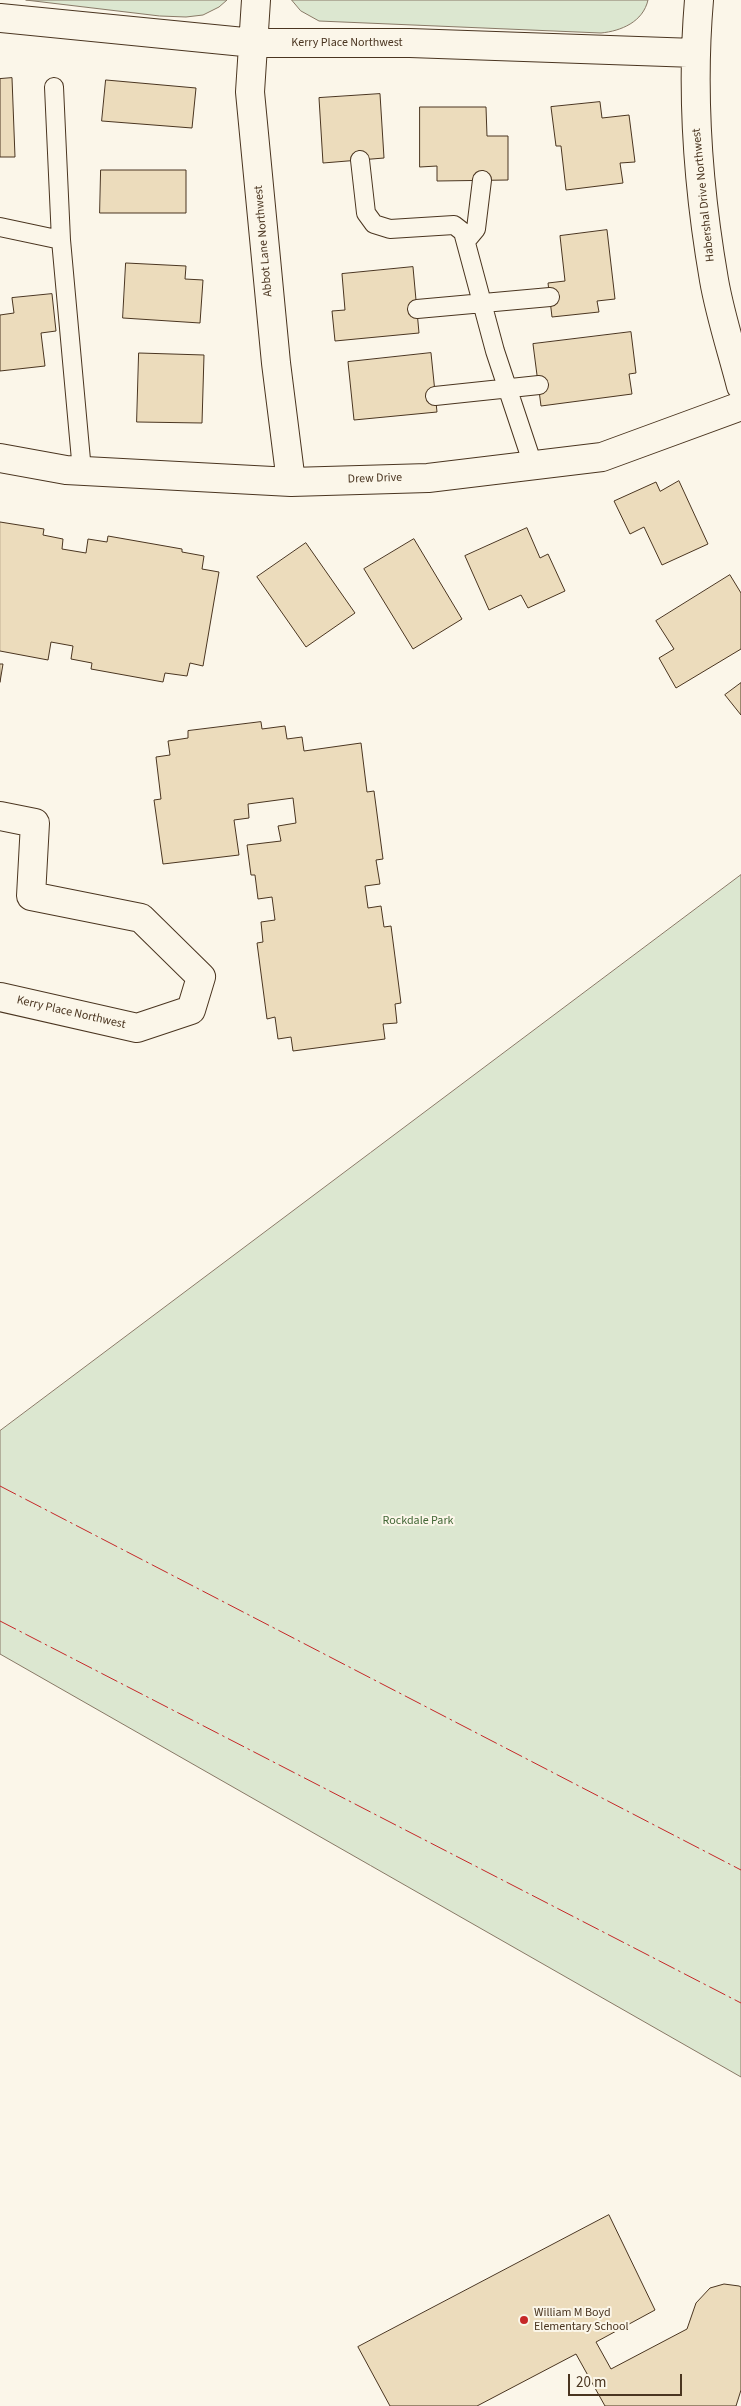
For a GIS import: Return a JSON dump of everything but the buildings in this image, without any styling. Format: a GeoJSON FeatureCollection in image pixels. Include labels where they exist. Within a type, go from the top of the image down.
{"type":"FeatureCollection","features":[{"type":"Feature","properties":{"kind":"street","name":"Abbot Lane Northwest"},"geometry":{"type":"LineString","coordinates":[[256,0],[250,92],[276,363],[291,482]]}},
{"type":"Feature","properties":{"kind":"street","name":"Habershal Drive Northwest"},"geometry":{"type":"LineString","coordinates":[[699,0],[694,53],[698,156],[714,281],[741,386]]}},
{"type":"Feature","properties":{"kind":"street","name":"Kerry Place Northwest"},"geometry":{"type":"LineString","coordinates":[[0,18],[254,43],[410,43],[694,53]]}},
{"type":"Feature","properties":{"kind":"street","name":"Drew Drive"},"geometry":{"type":"LineString","coordinates":[[0,458],[82,471],[291,482],[428,478],[602,457],[741,406]]}},
{"type":"Feature","properties":{"kind":"street","name":"Kerry Place Northwest"},"geometry":{"type":"LineString","coordinates":[[0,816],[34,823],[31,896],[141,918],[201,977],[191,1010],[137,1028],[0,997]]}},
{"type":"Feature","properties":{"kind":"lane"},"geometry":{"type":"LineString","coordinates":[[54,87],[61,240],[82,471]]}},
{"type":"Feature","properties":{"kind":"lane"},"geometry":{"type":"LineString","coordinates":[[360,160],[366,213],[374,224],[390,229],[454,224],[463,232],[508,388],[533,465]]}},
{"type":"Feature","properties":{"kind":"lane"},"geometry":{"type":"LineString","coordinates":[[466,241],[476,229],[482,180]]}},
{"type":"Feature","properties":{"kind":"lane"},"geometry":{"type":"LineString","coordinates":[[0,227],[61,240]]}},
{"type":"Feature","properties":{"kind":"lane"},"geometry":{"type":"LineString","coordinates":[[417,309],[550,297]]}},
{"type":"Feature","properties":{"kind":"lane"},"geometry":{"type":"LineString","coordinates":[[435,396],[539,385]]}},
{"type":"Feature","properties":{"kind":"green space"},"geometry":{"type":"Polygon","coordinates":[[[26,0],[227,0],[219,7],[203,15],[186,17],[160,16],[26,0]]]}},
{"type":"Feature","properties":{"kind":"green space"},"geometry":{"type":"Polygon","coordinates":[[[292,0],[648,0],[645,8],[636,20],[616,30],[601,33],[319,21],[301,11],[292,0]]]}},
{"type":"Feature","properties":{"kind":"green space","name":"Rockdale Park"},"geometry":{"type":"Polygon","coordinates":[[[741,875],[741,2077],[0,1654],[0,1431],[741,875]]]}},
{"type":"Feature","properties":{"kind":"power"},"geometry":{"type":"LineString","coordinates":[[0,1486],[741,1870]]}},
{"type":"Feature","properties":{"kind":"power"},"geometry":{"type":"LineString","coordinates":[[0,1621],[741,2003]]}},
{"type":"Feature","properties":{"kind":"place","name":"William M Boyd Elementary School"},"geometry":{"type":"Point","coordinates":[524,2320]}}]}
